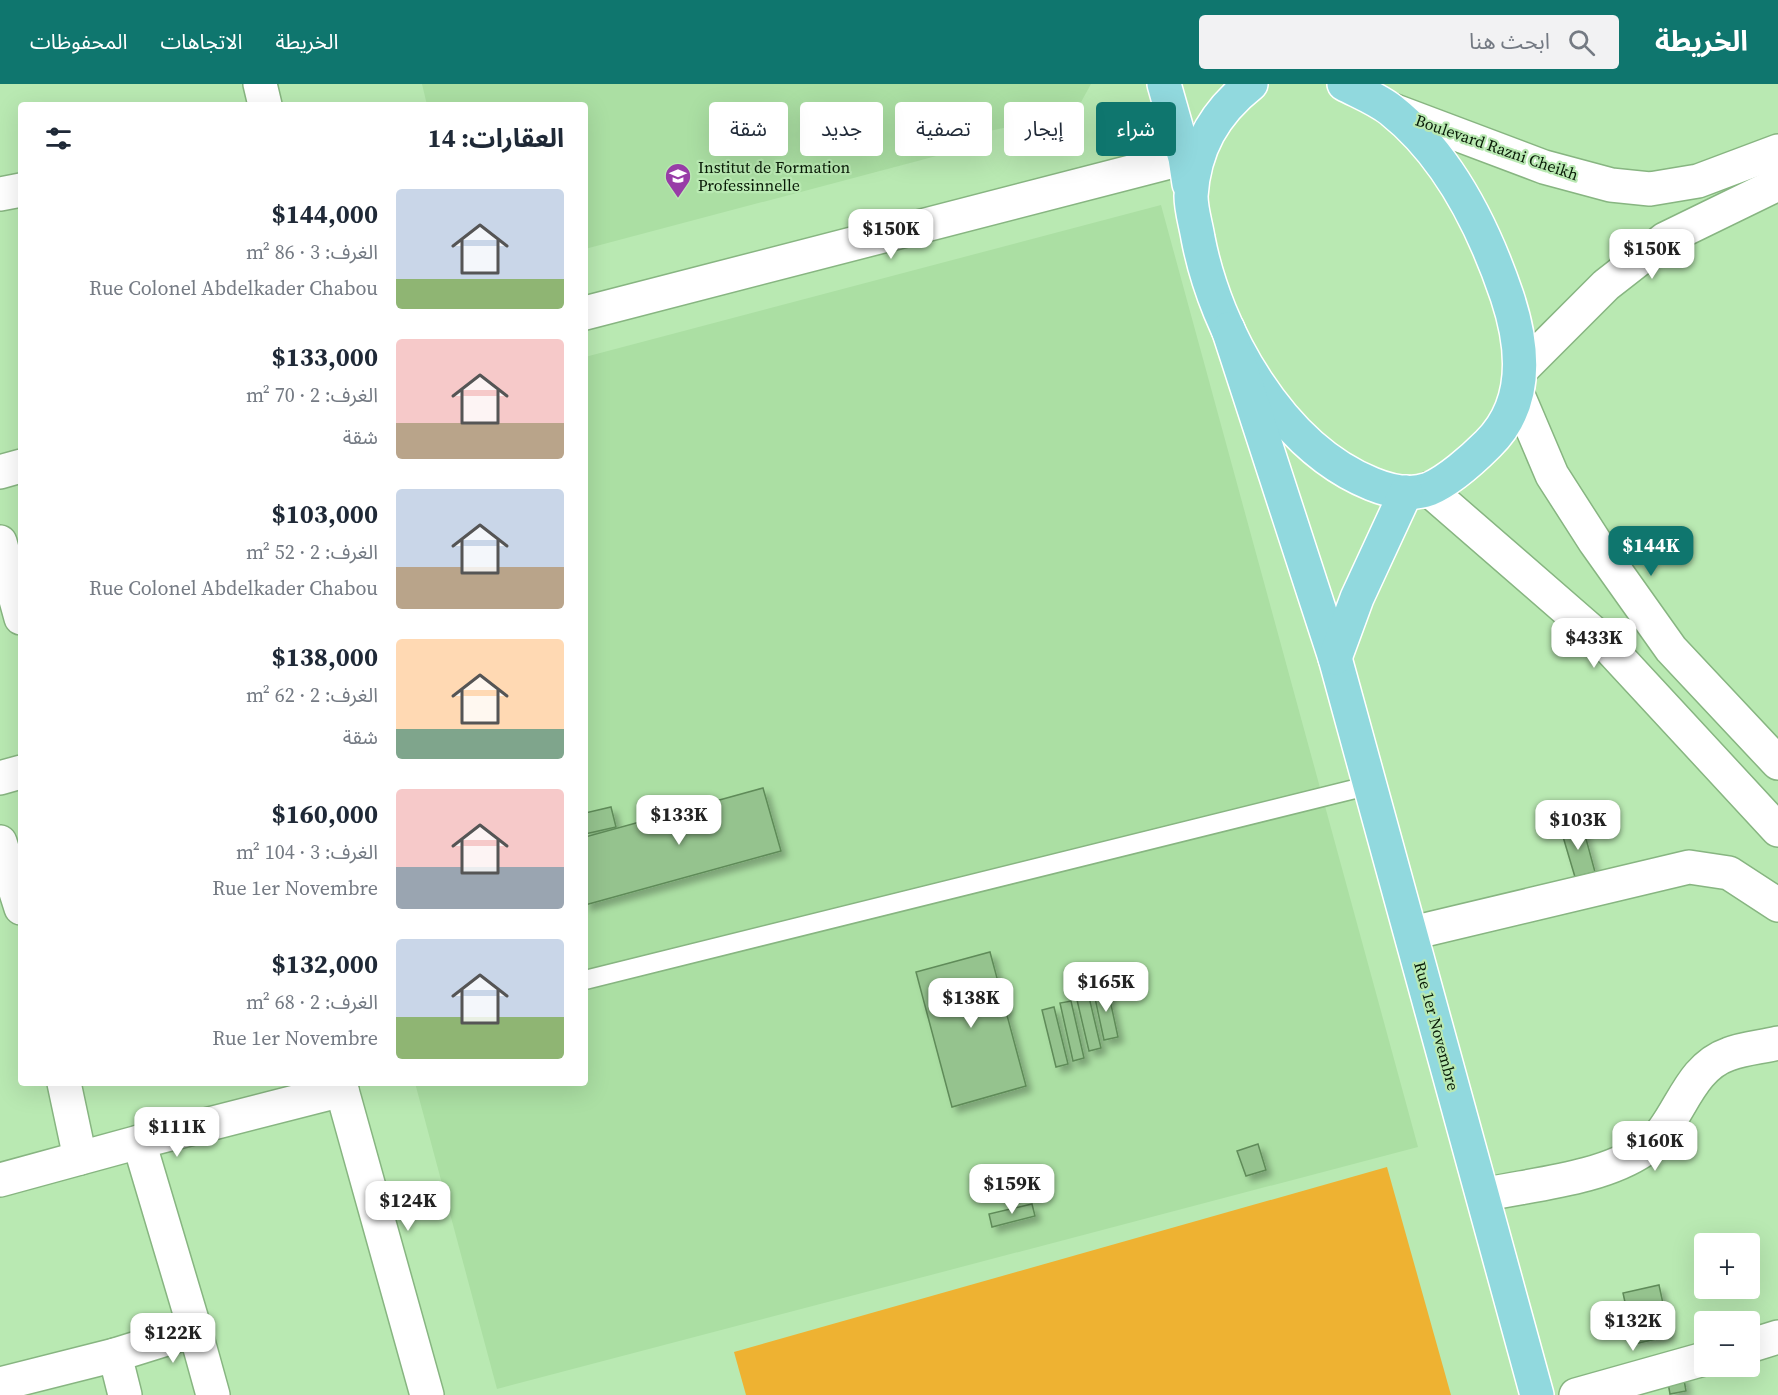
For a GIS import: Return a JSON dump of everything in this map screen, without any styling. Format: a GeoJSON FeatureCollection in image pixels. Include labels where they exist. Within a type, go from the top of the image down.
{"type":"FeatureCollection","features":[{"type":"Feature","properties":{"kind":"main road"},"geometry":{"type":"LineString","coordinates":[[1164,84],[1185,158],[1191,200],[1209,279],[1228,329],[1282,416],[1313,449],[1355,477],[1390,491],[1417,490],[1470,461],[1491,441],[1512,411],[1520,382],[1510,306],[1492,252],[1463,195],[1430,150],[1390,109],[1344,84]]}},
{"type":"Feature","properties":{"kind":"main road"},"geometry":{"type":"LineString","coordinates":[[1191,200],[1194,168],[1218,113],[1251,84]]}},
{"type":"Feature","properties":{"kind":"main road","name":"Rue 1er Novembre"},"geometry":{"type":"LineString","coordinates":[[1228,329],[1335,658],[1537,1395]]}},
{"type":"Feature","properties":{"kind":"main road"},"geometry":{"type":"LineString","coordinates":[[1335,658],[1357,598],[1417,490]]}},
{"type":"Feature","properties":{"kind":"street"},"geometry":{"type":"LineString","coordinates":[[260,84],[264,102]]}},
{"type":"Feature","properties":{"kind":"street","name":"Boulevard Razni Cheikh"},"geometry":{"type":"LineString","coordinates":[[1390,109],[1544,167],[1611,185],[1650,189],[1698,181],[1778,151]]}},
{"type":"Feature","properties":{"kind":"street"},"geometry":{"type":"LineString","coordinates":[[588,312],[1185,158],[1211,129]]}},
{"type":"Feature","properties":{"kind":"street"},"geometry":{"type":"LineString","coordinates":[[1778,184],[1665,239],[1606,285],[1520,382],[1552,475],[1595,542],[1671,650],[1778,763]]}},
{"type":"Feature","properties":{"kind":"street"},"geometry":{"type":"LineString","coordinates":[[0,194],[18,191]]}},
{"type":"Feature","properties":{"kind":"street"},"geometry":{"type":"LineString","coordinates":[[0,472],[18,467]]}},
{"type":"Feature","properties":{"kind":"street"},"geometry":{"type":"LineString","coordinates":[[1417,490],[1604,642],[1778,831]]}},
{"type":"Feature","properties":{"kind":"street"},"geometry":{"type":"LineString","coordinates":[[0,542],[18,607]]}},
{"type":"Feature","properties":{"kind":"street"},"geometry":{"type":"LineString","coordinates":[[0,778],[18,773]]}},
{"type":"Feature","properties":{"kind":"street"},"geometry":{"type":"LineString","coordinates":[[0,842],[18,899]]}},
{"type":"Feature","properties":{"kind":"street"},"geometry":{"type":"LineString","coordinates":[[1412,933],[1689,867],[1729,873],[1778,905]]}},
{"type":"Feature","properties":{"kind":"street"},"geometry":{"type":"LineString","coordinates":[[1483,1195],[1612,1167],[1647,1148],[1665,1129],[1689,1087],[1704,1070],[1727,1054],[1778,1043]]}},
{"type":"Feature","properties":{"kind":"street"},"geometry":{"type":"LineString","coordinates":[[65,1086],[80,1158]]}},
{"type":"Feature","properties":{"kind":"street"},"geometry":{"type":"LineString","coordinates":[[0,1180],[341,1087],[427,1395]]}},
{"type":"Feature","properties":{"kind":"street"},"geometry":{"type":"LineString","coordinates":[[139,1142],[213,1395]]}},
{"type":"Feature","properties":{"kind":"street"},"geometry":{"type":"LineString","coordinates":[[0,1384],[115,1355],[195,1330]]}},
{"type":"Feature","properties":{"kind":"street"},"geometry":{"type":"LineString","coordinates":[[1760,1343],[1778,1337]]}},
{"type":"Feature","properties":{"kind":"street"},"geometry":{"type":"LineString","coordinates":[[115,1355],[125,1395]]}},
{"type":"Feature","properties":{"kind":"street"},"geometry":{"type":"LineString","coordinates":[[1576,1395],[1694,1362]]}},
{"type":"Feature","properties":{"kind":"lane"},"geometry":{"type":"LineString","coordinates":[[588,979],[1371,785]]}},
{"type":"Feature","properties":{"kind":"shaded area","name":"Institut de Formation Professinnelle"},"geometry":{"type":"Polygon","coordinates":[[[422,84],[1091,84],[1081,102],[1004,102],[1004,128],[992,130],[992,102],[895,102],[895,156],[936,156],[588,248],[588,102],[426,102],[422,84]]]}},
{"type":"Feature","properties":{"kind":"shaded area"},"geometry":{"type":"Polygon","coordinates":[[[1161,205],[1418,1147],[497,1389],[416,1086],[588,1086],[588,356],[1161,205]]]}},
{"type":"Feature","properties":{"kind":"shaded area"},"geometry":{"type":"Polygon","coordinates":[[[1387,1167],[1451,1395],[746,1395],[734,1352],[1387,1167]]]}},
{"type":"Feature","properties":{"kind":"building"},"geometry":{"type":"Polygon","coordinates":[[[763,788],[781,851],[588,904],[588,836],[763,788]]]}},
{"type":"Feature","properties":{"kind":"building"},"geometry":{"type":"Polygon","coordinates":[[[611,807],[616,827],[588,833],[588,812],[611,807]]]}},
{"type":"Feature","properties":{"kind":"building"},"geometry":{"type":"Polygon","coordinates":[[[1582,824],[1595,872],[1575,877],[1561,830],[1582,824]]]}},
{"type":"Feature","properties":{"kind":"building"},"geometry":{"type":"Polygon","coordinates":[[[990,952],[1026,1086],[952,1107],[916,972],[990,952]]]}},
{"type":"Feature","properties":{"kind":"building"},"geometry":{"type":"Polygon","coordinates":[[[1107,986],[1118,1037],[1104,1040],[1093,989],[1107,986]]]}},
{"type":"Feature","properties":{"kind":"building"},"geometry":{"type":"Polygon","coordinates":[[[1089,997],[1101,1048],[1089,1051],[1077,1000],[1089,997]]]}},
{"type":"Feature","properties":{"kind":"building"},"geometry":{"type":"Polygon","coordinates":[[[1071,1001],[1084,1058],[1073,1061],[1060,1003],[1071,1001]]]}},
{"type":"Feature","properties":{"kind":"building"},"geometry":{"type":"Polygon","coordinates":[[[1054,1007],[1068,1064],[1056,1067],[1042,1010],[1054,1007]]]}},
{"type":"Feature","properties":{"kind":"building"},"geometry":{"type":"Polygon","coordinates":[[[1258,1144],[1266,1170],[1246,1176],[1237,1151],[1258,1144]]]}},
{"type":"Feature","properties":{"kind":"building"},"geometry":{"type":"Polygon","coordinates":[[[1032,1204],[1035,1216],[992,1227],[989,1214],[1032,1204]]]}},
{"type":"Feature","properties":{"kind":"building"},"geometry":{"type":"Polygon","coordinates":[[[1659,1285],[1670,1336],[1634,1344],[1623,1293],[1659,1285]]]}},
{"type":"Feature","properties":{"kind":"building"},"geometry":{"type":"Polygon","coordinates":[[[1683,1374],[1686,1391],[1670,1394],[1667,1377],[1683,1374]]]}},
{"type":"Feature","properties":{"kind":"place","name":"Institut de Formation Professinnelle"},"geometry":{"type":"Point","coordinates":[678,199]}}]}
